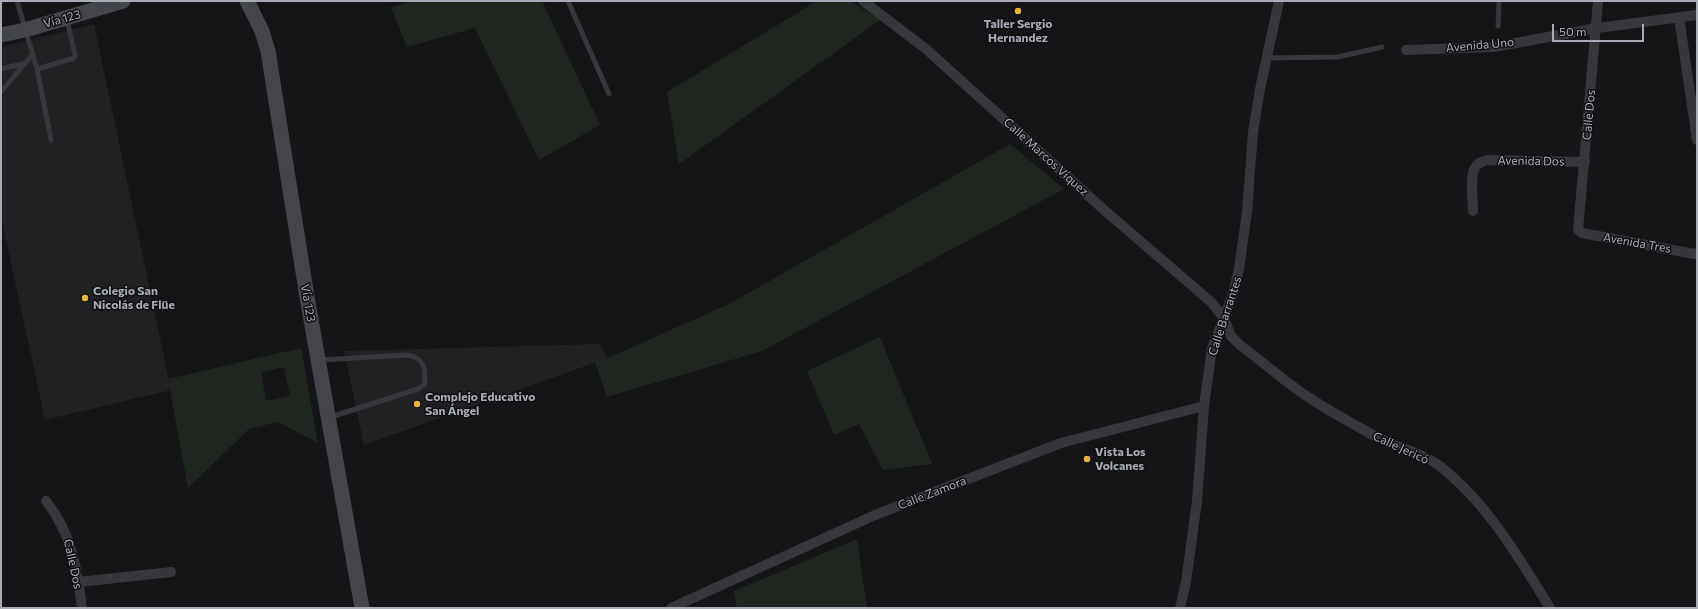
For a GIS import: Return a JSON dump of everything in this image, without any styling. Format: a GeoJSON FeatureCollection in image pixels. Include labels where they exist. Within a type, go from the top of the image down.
{"type":"FeatureCollection","features":[{"type":"Feature","properties":{"kind":"main road","name":"Vía 123"},"geometry":{"type":"LineString","coordinates":[[1,35],[25,30],[123,1]]}},
{"type":"Feature","properties":{"kind":"main road"},"geometry":{"type":"LineString","coordinates":[[235,1],[245,9],[262,31]]}},
{"type":"Feature","properties":{"kind":"main road","name":"Vía 123"},"geometry":{"type":"LineString","coordinates":[[247,1],[262,31],[268,51],[307,297],[362,608]]}},
{"type":"Feature","properties":{"kind":"main road"},"geometry":{"type":"LineString","coordinates":[[256,1],[262,31]]}},
{"type":"Feature","properties":{"kind":"street","name":"Calle Barrantes"},"geometry":{"type":"LineString","coordinates":[[1180,608],[1186,582],[1197,501],[1204,406],[1212,348],[1232,297],[1239,269],[1247,212],[1253,132],[1266,58],[1279,1]]}},
{"type":"Feature","properties":{"kind":"street","name":"Calle Dos"},"geometry":{"type":"LineString","coordinates":[[1578,230],[1597,28],[1598,1]]}},
{"type":"Feature","properties":{"kind":"street","name":"Calle Marcos Víquez"},"geometry":{"type":"LineString","coordinates":[[868,2],[926,49],[1103,209],[1211,302],[1224,318]]}},
{"type":"Feature","properties":{"kind":"street","name":"Avenida Uno"},"geometry":{"type":"LineString","coordinates":[[1406,50],[1494,47],[1597,28],[1697,15]]}},
{"type":"Feature","properties":{"kind":"street"},"geometry":{"type":"LineString","coordinates":[[1679,17],[1697,140]]}},
{"type":"Feature","properties":{"kind":"street","name":"Avenida Dos"},"geometry":{"type":"LineString","coordinates":[[1474,211],[1472,175],[1474,168],[1478,164],[1487,160],[1585,162]]}},
{"type":"Feature","properties":{"kind":"street","name":"Avenida Tres"},"geometry":{"type":"LineString","coordinates":[[1578,230],[1582,233],[1694,254],[1697,253]]}},
{"type":"Feature","properties":{"kind":"street","name":"Calle Jericó"},"geometry":{"type":"LineString","coordinates":[[1224,318],[1231,336],[1240,345],[1308,397],[1377,437],[1414,452],[1440,466],[1462,485],[1497,526],[1550,608]]}},
{"type":"Feature","properties":{"kind":"street","name":"Calle Zamora"},"geometry":{"type":"LineString","coordinates":[[671,608],[875,515],[1061,443],[1204,406]]}},
{"type":"Feature","properties":{"kind":"street","name":"Calle Dos"},"geometry":{"type":"LineString","coordinates":[[46,501],[61,522],[67,534],[73,552],[82,608]]}},
{"type":"Feature","properties":{"kind":"street"},"geometry":{"type":"LineString","coordinates":[[78,582],[171,572]]}},
{"type":"Feature","properties":{"kind":"lane"},"geometry":{"type":"LineString","coordinates":[[17,1],[37,69],[51,140]]}},
{"type":"Feature","properties":{"kind":"lane"},"geometry":{"type":"LineString","coordinates":[[568,1],[609,94]]}},
{"type":"Feature","properties":{"kind":"lane"},"geometry":{"type":"LineString","coordinates":[[1498,26],[1499,1]]}},
{"type":"Feature","properties":{"kind":"lane"},"geometry":{"type":"LineString","coordinates":[[37,69],[74,58],[75,55],[67,18]]}},
{"type":"Feature","properties":{"kind":"lane"},"geometry":{"type":"LineString","coordinates":[[1266,58],[1338,57],[1382,47]]}},
{"type":"Feature","properties":{"kind":"lane"},"geometry":{"type":"LineString","coordinates":[[1,92],[32,55]]}},
{"type":"Feature","properties":{"kind":"lane"},"geometry":{"type":"LineString","coordinates":[[1,69],[27,62]]}},
{"type":"Feature","properties":{"kind":"lane"},"geometry":{"type":"LineString","coordinates":[[318,360],[407,355],[421,360],[426,377],[424,385],[418,389],[328,417]]}},
{"type":"Feature","properties":{"kind":"shaded area"},"geometry":{"type":"Polygon","coordinates":[[[414,1],[542,1],[600,125],[539,160],[475,28],[407,47],[391,7],[414,1]]]}},
{"type":"Feature","properties":{"kind":"shaded area"},"geometry":{"type":"Polygon","coordinates":[[[817,1],[850,1],[880,20],[679,164],[667,92],[817,1]]]}},
{"type":"Feature","properties":{"kind":"shaded area","name":"Colegio San Nicolás de Flüe"},"geometry":{"type":"Polygon","coordinates":[[[94,24],[171,390],[45,420],[1,217],[1,47],[94,24]]]}},
{"type":"Feature","properties":{"kind":"shaded area"},"geometry":{"type":"Polygon","coordinates":[[[1010,144],[1064,189],[762,351],[607,397],[595,362],[608,358],[731,303],[1010,144]]]}},
{"type":"Feature","properties":{"kind":"shaded area"},"geometry":{"type":"Polygon","coordinates":[[[880,337],[932,464],[883,470],[859,424],[834,435],[807,371],[880,337]]]}},
{"type":"Feature","properties":{"kind":"shaded area","name":"Complejo Educativo San Ángel"},"geometry":{"type":"Polygon","coordinates":[[[599,344],[608,358],[364,445],[344,351],[599,344]]]}},
{"type":"Feature","properties":{"kind":"shaded area"},"geometry":{"type":"Polygon","coordinates":[[[301,348],[318,443],[278,422],[249,429],[188,488],[168,379],[301,348]],[[284,367],[261,372],[266,401],[290,396],[284,367]]]}},
{"type":"Feature","properties":{"kind":"shaded area"},"geometry":{"type":"Polygon","coordinates":[[[857,539],[867,608],[737,608],[734,591],[857,539]]]}},
{"type":"Feature","properties":{"kind":"place","name":"Taller Sergio Hernandez"},"geometry":{"type":"Point","coordinates":[1018,11]}},
{"type":"Feature","properties":{"kind":"place","name":"Colegio San Nicolás de Flüe"},"geometry":{"type":"Point","coordinates":[85,298]}},
{"type":"Feature","properties":{"kind":"place","name":"Complejo Educativo San Ángel"},"geometry":{"type":"Point","coordinates":[417,404]}},
{"type":"Feature","properties":{"kind":"place","name":"Vista Los Volcanes"},"geometry":{"type":"Point","coordinates":[1087,459]}}]}
